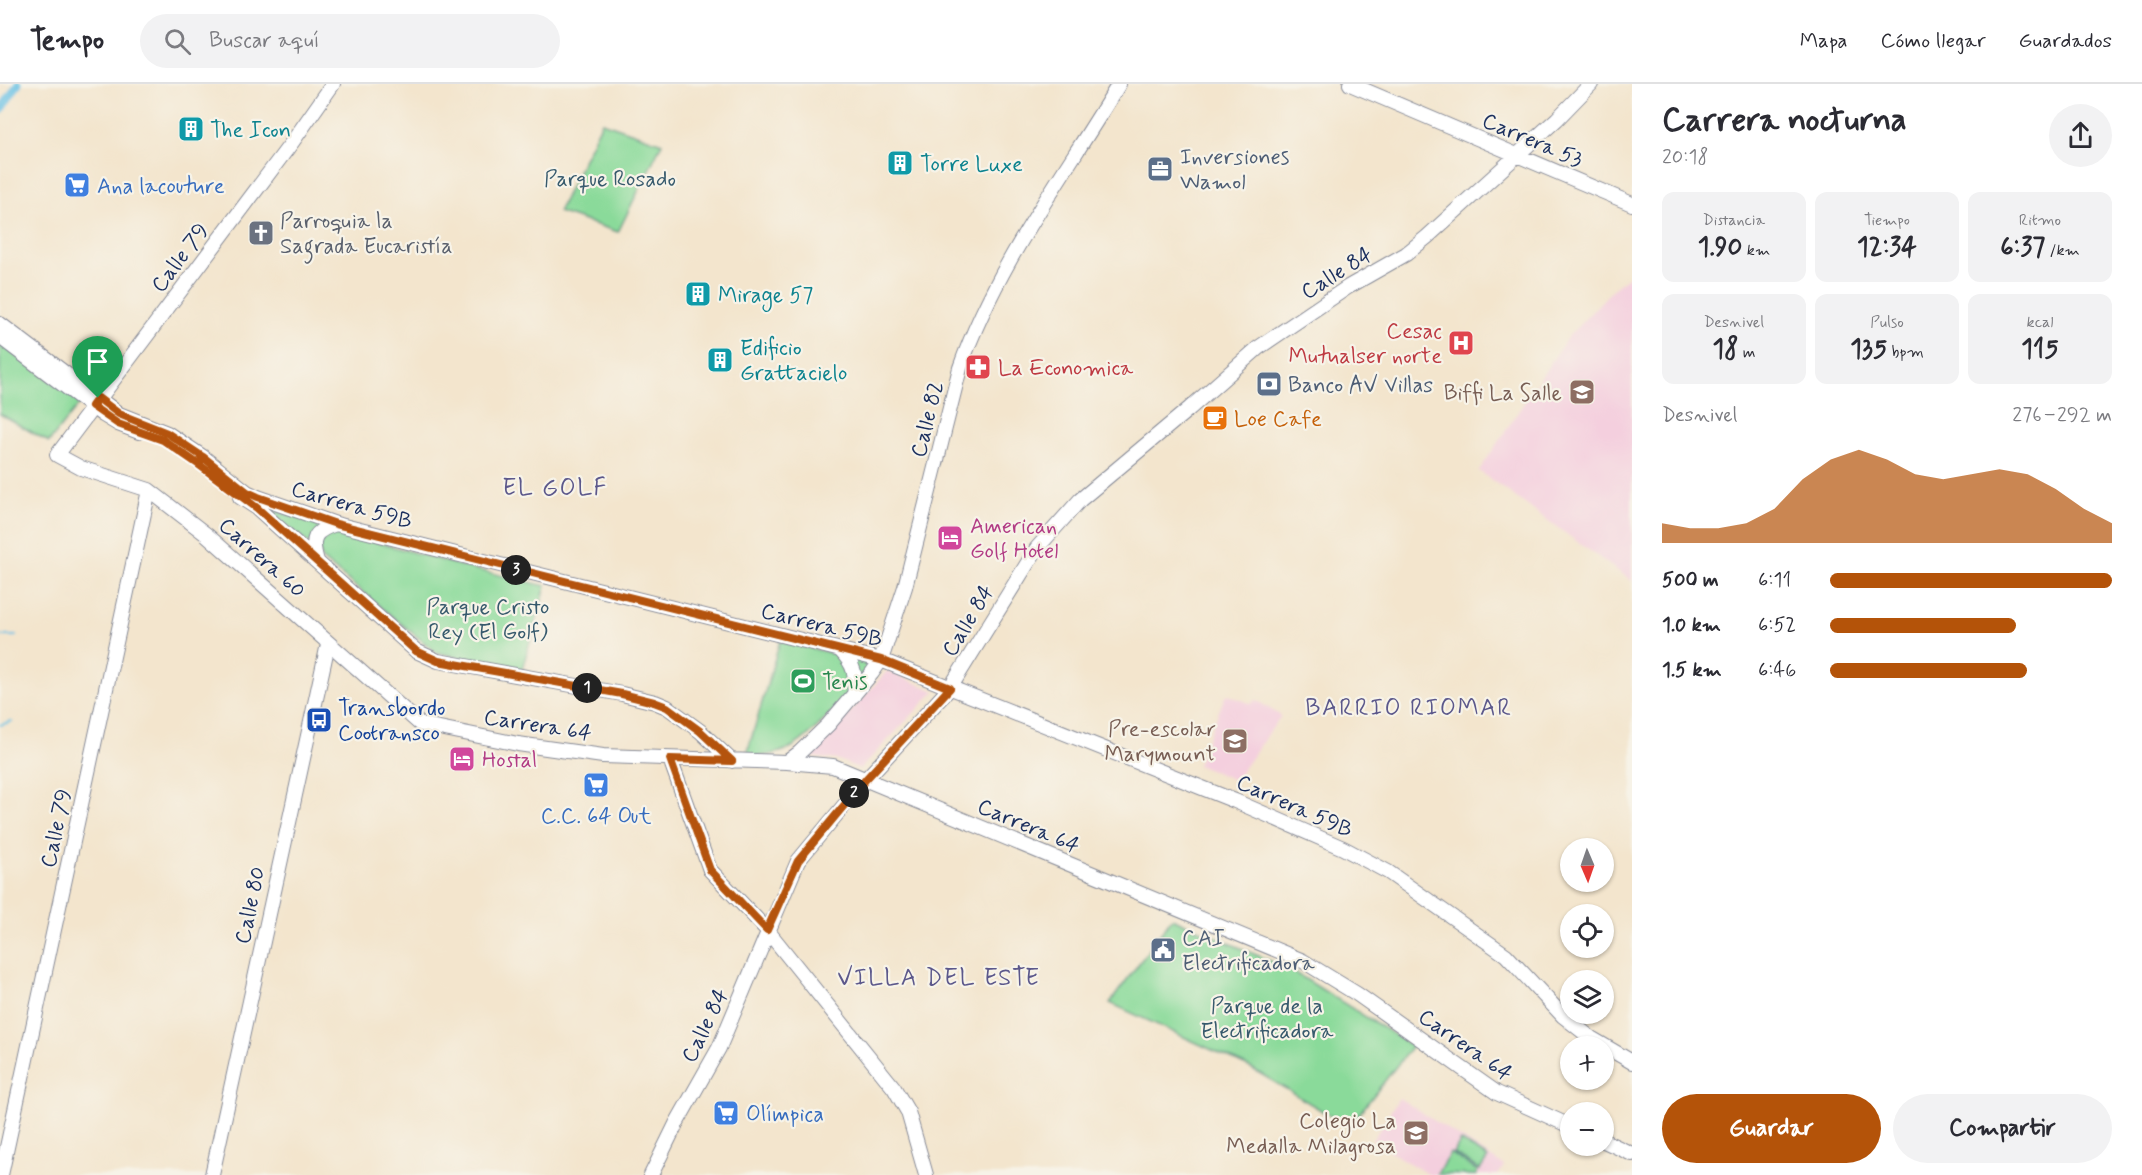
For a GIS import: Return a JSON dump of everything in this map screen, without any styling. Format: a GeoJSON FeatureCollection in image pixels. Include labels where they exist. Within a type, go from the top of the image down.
{"type":"FeatureCollection","features":[{"type":"Feature","properties":{"kind":"street","name":"Calle 79"},"geometry":{"type":"LineString","coordinates":[[57,455],[293,141],[333,84]]}},
{"type":"Feature","properties":{"kind":"street","name":"Calle 82"},"geometry":{"type":"LineString","coordinates":[[787,762],[810,744],[854,695],[881,660],[905,587],[968,344],[1009,259],[1119,84]]}},
{"type":"Feature","properties":{"kind":"street","name":"Carrera 53"},"geometry":{"type":"LineString","coordinates":[[1350,84],[1632,204]]}},
{"type":"Feature","properties":{"kind":"street","name":"Calle 84"},"geometry":{"type":"LineString","coordinates":[[651,1175],[676,1124],[719,1048],[798,861],[866,779],[950,688],[1037,548],[1080,500],[1258,348],[1348,288],[1406,254],[1444,223],[1581,97],[1592,84]]}},
{"type":"Feature","properties":{"kind":"street","name":"Carrera 59B"},"geometry":{"type":"LineString","coordinates":[[0,324],[95,402],[118,424],[163,440],[200,460],[247,492],[336,524],[881,660],[1235,801],[1343,848],[1388,872],[1506,955],[1563,1016],[1591,1038],[1632,1062]]}},
{"type":"Feature","properties":{"kind":"street","name":"Carrera 59B"},"geometry":{"type":"LineString","coordinates":[[0,337],[95,402]]}},
{"type":"Feature","properties":{"kind":"street","name":"Carrera 60"},"geometry":{"type":"LineString","coordinates":[[57,455],[81,468],[149,490],[207,535],[420,724]]}},
{"type":"Feature","properties":{"kind":"street","name":"Carrera 59B"},"geometry":{"type":"LineString","coordinates":[[200,460],[317,561],[416,651],[438,661],[622,694],[654,702],[667,707],[693,726],[732,761]]}},
{"type":"Feature","properties":{"kind":"street","name":"Calle 79"},"geometry":{"type":"LineString","coordinates":[[1,1175],[149,490]]}},
{"type":"Feature","properties":{"kind":"street"},"geometry":{"type":"LineString","coordinates":[[317,561],[313,547],[314,538],[322,529],[336,524]]}},
{"type":"Feature","properties":{"kind":"street","name":"Calle 80"},"geometry":{"type":"LineString","coordinates":[[212,1175],[328,644]]}},
{"type":"Feature","properties":{"kind":"street"},"geometry":{"type":"LineString","coordinates":[[841,651],[854,667],[856,685],[854,695]]}},
{"type":"Feature","properties":{"kind":"street","name":"Carrera 64"},"geometry":{"type":"LineString","coordinates":[[420,724],[518,744],[603,756],[787,762],[833,766],[1303,961],[1349,989],[1497,1093],[1560,1121]]}},
{"type":"Feature","properties":{"kind":"street"},"geometry":{"type":"LineString","coordinates":[[670,759],[710,870],[767,930],[894,1088],[908,1112],[926,1175]]}},
{"type":"Feature","properties":{"kind":"street"},"geometry":{"type":"LineString","coordinates":[[1614,1146],[1632,1155]]}},
{"type":"Feature","properties":{"kind":"shaded area","name":"Biffi La Salle"},"geometry":{"type":"Polygon","coordinates":[[[1632,274],[1632,581],[1479,471],[1567,338],[1615,287],[1632,274]]]}},
{"type":"Feature","properties":{"kind":"shaded area"},"geometry":{"type":"Polygon","coordinates":[[[887,671],[935,691],[860,769],[839,760],[811,757],[887,671]]]}},
{"type":"Feature","properties":{"kind":"shaded area","name":"Pre-escolar Marymount"},"geometry":{"type":"Polygon","coordinates":[[[1226,694],[1252,704],[1254,700],[1259,702],[1281,716],[1235,780],[1197,765],[1226,694]]]}},
{"type":"Feature","properties":{"kind":"shaded area","name":"Colegio La Medalla Milagrosa"},"geometry":{"type":"Polygon","coordinates":[[[1399,1098],[1504,1166],[1498,1175],[1429,1175],[1372,1141],[1399,1098]]]}},
{"type":"Feature","properties":{"kind":"green space","name":"Parque Rosado"},"geometry":{"type":"Polygon","coordinates":[[[602,122],[662,143],[618,232],[558,212],[602,122]]]}},
{"type":"Feature","properties":{"kind":"green space"},"geometry":{"type":"Polygon","coordinates":[[[0,344],[81,402],[49,442],[0,414],[0,344]]]}},
{"type":"Feature","properties":{"kind":"green space"},"geometry":{"type":"Polygon","coordinates":[[[264,508],[326,524],[309,544],[264,508]]]}},
{"type":"Feature","properties":{"kind":"green space","name":"Parque Cristo Rey (El Golf)"},"geometry":{"type":"Polygon","coordinates":[[[338,531],[465,567],[546,586],[521,673],[436,652],[322,559],[321,537],[326,532],[338,531]]]}},
{"type":"Feature","properties":{"kind":"green space"},"geometry":{"type":"Polygon","coordinates":[[[780,641],[874,663],[834,710],[798,743],[778,753],[746,757],[780,641]]]}},
{"type":"Feature","properties":{"kind":"green space","name":"Parque de la Electrificadora"},"geometry":{"type":"Polygon","coordinates":[[[1172,918],[1291,970],[1412,1046],[1349,1127],[1251,1068],[1110,1003],[1172,918]]]}},
{"type":"Feature","properties":{"kind":"green space"},"geometry":{"type":"Polygon","coordinates":[[[1461,1141],[1488,1158],[1480,1170],[1453,1153],[1461,1141]]]}},
{"type":"Feature","properties":{"kind":"green space"},"geometry":{"type":"Polygon","coordinates":[[[1450,1153],[1478,1171],[1476,1175],[1437,1174],[1450,1153]]]}},
{"type":"Feature","properties":{"kind":"waterway"},"geometry":{"type":"LineString","coordinates":[[0,111],[18,84]]}},
{"type":"Feature","properties":{"kind":"waterway"},"geometry":{"type":"LineString","coordinates":[[0,636],[16,636]]}},
{"type":"Feature","properties":{"kind":"waterway"},"geometry":{"type":"LineString","coordinates":[[0,725],[12,721]]}},
{"type":"Feature","properties":{"kind":"place","name":"The Icon"},"geometry":{"type":"Point","coordinates":[191,129]}},
{"type":"Feature","properties":{"kind":"place","name":"Torre Luxe"},"geometry":{"type":"Point","coordinates":[900,163]}},
{"type":"Feature","properties":{"kind":"place","name":"Inversiones Wamol"},"geometry":{"type":"Point","coordinates":[1160,169]}},
{"type":"Feature","properties":{"kind":"place","name":"Ana lacouture"},"geometry":{"type":"Point","coordinates":[77,185]}},
{"type":"Feature","properties":{"kind":"place","name":"Parroquia la Sagrada Eucaristía"},"geometry":{"type":"Point","coordinates":[261,233]}},
{"type":"Feature","properties":{"kind":"place","name":"Mirage 57"},"geometry":{"type":"Point","coordinates":[698,294]}},
{"type":"Feature","properties":{"kind":"place","name":"Cesac Mutualser norte"},"geometry":{"type":"Point","coordinates":[1461,343]}},
{"type":"Feature","properties":{"kind":"place","name":"Edificio Grattacielo"},"geometry":{"type":"Point","coordinates":[720,360]}},
{"type":"Feature","properties":{"kind":"place","name":"La Economica"},"geometry":{"type":"Point","coordinates":[978,367]}},
{"type":"Feature","properties":{"kind":"place","name":"Banco AV Villas"},"geometry":{"type":"Point","coordinates":[1269,384]}},
{"type":"Feature","properties":{"kind":"place","name":"Biffi La Salle"},"geometry":{"type":"Point","coordinates":[1582,392]}},
{"type":"Feature","properties":{"kind":"place","name":"Loe Cafe"},"geometry":{"type":"Point","coordinates":[1215,418]}},
{"type":"Feature","properties":{"kind":"place","name":"American Golf Hotel"},"geometry":{"type":"Point","coordinates":[950,538]}},
{"type":"Feature","properties":{"kind":"place","name":"Tenis"},"geometry":{"type":"Point","coordinates":[803,681]}},
{"type":"Feature","properties":{"kind":"place","name":"Transbordo Cootransco"},"geometry":{"type":"Point","coordinates":[319,720]}},
{"type":"Feature","properties":{"kind":"place","name":"Pre-escolar Marymount"},"geometry":{"type":"Point","coordinates":[1235,741]}},
{"type":"Feature","properties":{"kind":"place","name":"Hostal"},"geometry":{"type":"Point","coordinates":[462,759]}},
{"type":"Feature","properties":{"kind":"place","name":"C.C. 64 Out"},"geometry":{"type":"Point","coordinates":[596,785]}},
{"type":"Feature","properties":{"kind":"place","name":"CAI Electrificadora"},"geometry":{"type":"Point","coordinates":[1163,950]}},
{"type":"Feature","properties":{"kind":"place","name":"Olímpica"},"geometry":{"type":"Point","coordinates":[726,1113]}},
{"type":"Feature","properties":{"kind":"place","name":"Colegio La Medalla Milagrosa"},"geometry":{"type":"Point","coordinates":[1416,1133]}},
{"type":"Feature","properties":{"kind":"district","name":"EL GOLF"},"geometry":{"type":"Point","coordinates":[555,487]}},
{"type":"Feature","properties":{"kind":"district","name":"BARRIO RIOMAR"},"geometry":{"type":"Point","coordinates":[1409,707]}},
{"type":"Feature","properties":{"kind":"district","name":"VILLA DEL ESTE"},"geometry":{"type":"Point","coordinates":[939,977]}},
{"type":"Feature","properties":{"kind":"route"},"geometry":{"type":"LineString","coordinates":[[98,398],[92,406],[118,424],[163,440],[198,464],[203,457],[247,492],[336,524],[890,662],[950,688],[866,779],[798,861],[767,930],[710,870],[670,759],[732,761],[700,731],[667,707],[654,702],[622,694],[438,661],[416,651],[257,508],[198,464],[203,457],[167,433],[119,414],[98,398]]}}]}
